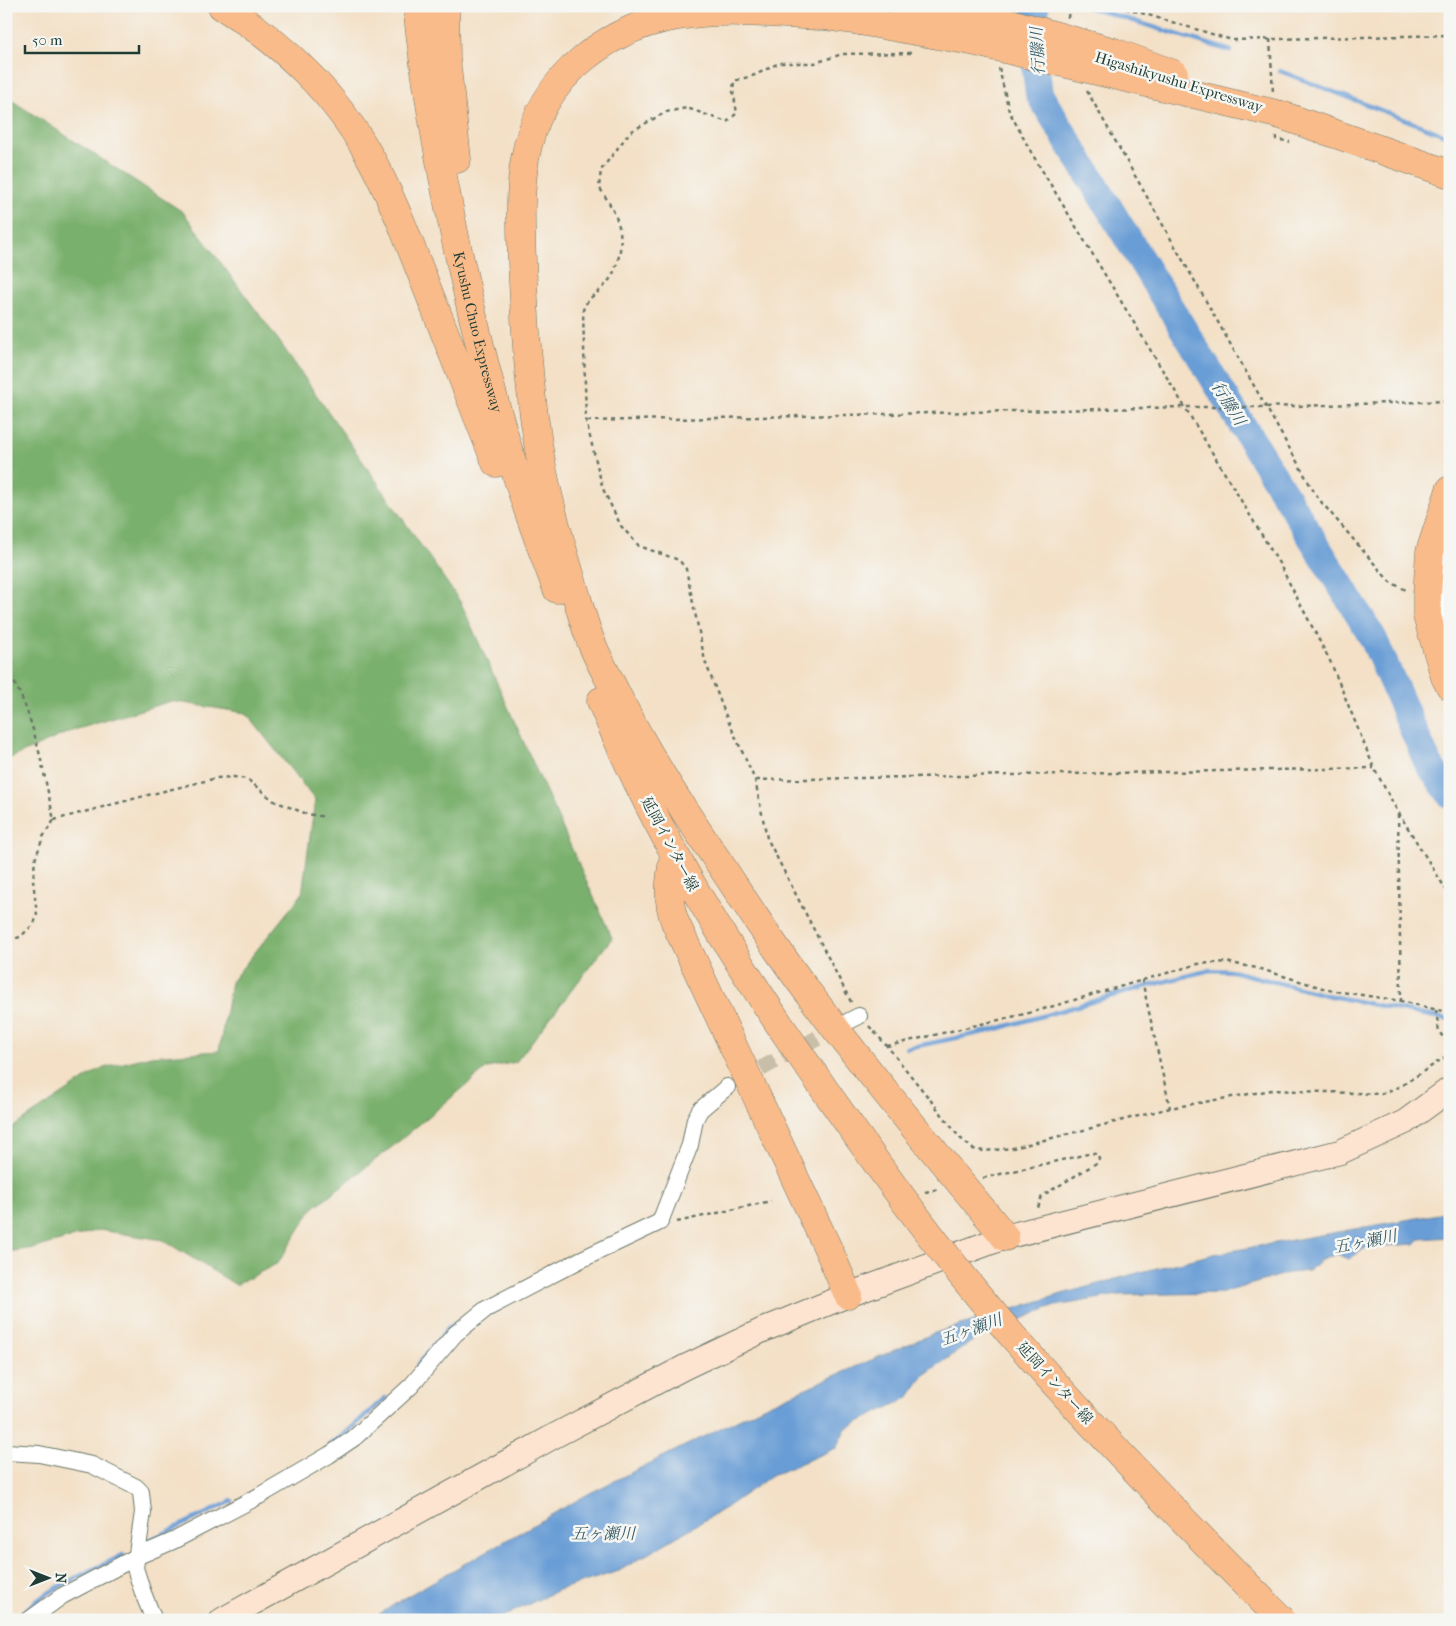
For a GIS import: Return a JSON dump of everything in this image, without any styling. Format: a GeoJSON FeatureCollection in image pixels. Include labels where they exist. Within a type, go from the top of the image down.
{"type":"FeatureCollection","features":[{"type":"Feature","properties":{"kind":"highway"},"geometry":{"type":"LineString","coordinates":[[222,6],[264,35],[291,57],[314,81],[353,130],[370,156],[401,222],[514,508],[586,646],[669,789],[809,994],[854,1053],[1004,1237]]}},
{"type":"Feature","properties":{"kind":"highway","name":"Kyushu Chuo Expressway"},"geometry":{"type":"LineString","coordinates":[[417,6],[435,138],[459,254],[487,372],[520,485],[586,646]]}},
{"type":"Feature","properties":{"kind":"highway","name":"Kyushu Chuo Expressway"},"geometry":{"type":"LineString","coordinates":[[432,6],[442,82],[461,188],[486,309],[517,425],[586,646]]}},
{"type":"Feature","properties":{"kind":"highway"},"geometry":{"type":"LineString","coordinates":[[445,6],[446,58],[461,188]]}},
{"type":"Feature","properties":{"kind":"highway"},"geometry":{"type":"LineString","coordinates":[[752,6],[860,21],[971,41],[1281,114]]}},
{"type":"Feature","properties":{"kind":"highway","name":"Higashikyushu Expressway"},"geometry":{"type":"LineString","coordinates":[[904,6],[1100,57],[1281,114],[1450,174]]}},
{"type":"Feature","properties":{"kind":"highway"},"geometry":{"type":"LineString","coordinates":[[950,6],[1114,52],[1160,68],[1221,95]]}},
{"type":"Feature","properties":{"kind":"highway"},"geometry":{"type":"LineString","coordinates":[[586,646],[570,573],[547,490],[531,394],[526,346],[521,220],[524,167],[531,136],[549,97],[562,80],[594,50],[630,30],[650,22],[694,14],[742,12],[820,16]]}},
{"type":"Feature","properties":{"kind":"highway"},"geometry":{"type":"LineString","coordinates":[[1450,490],[1430,552],[1427,595],[1427,616],[1445,677],[1450,686]]}},
{"type":"Feature","properties":{"kind":"highway","name":"延岡インター線"},"geometry":{"type":"LineString","coordinates":[[586,646],[611,724],[642,792],[674,854],[722,936],[781,1027],[851,1128],[924,1228],[1015,1339],[1105,1439],[1282,1620]]}},
{"type":"Feature","properties":{"kind":"highway","name":"延岡インター線"},"geometry":{"type":"LineString","coordinates":[[586,646],[682,850],[741,960],[781,1027]]}},
{"type":"Feature","properties":{"kind":"highway"},"geometry":{"type":"LineString","coordinates":[[674,854],[668,896],[670,910],[848,1295]]}},
{"type":"Feature","properties":{"kind":"street"},"geometry":{"type":"LineString","coordinates":[[1450,547],[1443,572],[1440,603],[1442,627],[1450,652]]}},
{"type":"Feature","properties":{"kind":"street"},"geometry":{"type":"LineString","coordinates":[[29,1620],[62,1596],[259,1496],[329,1455],[354,1438],[411,1386],[455,1334],[486,1309],[580,1260],[660,1222],[690,1145],[695,1119],[700,1110],[728,1087]]}},
{"type":"Feature","properties":{"kind":"street"},"geometry":{"type":"LineString","coordinates":[[222,1620],[556,1435],[685,1367],[763,1330],[848,1295],[1004,1237],[1340,1152],[1405,1122],[1450,1089]]}},
{"type":"Feature","properties":{"kind":"street"},"geometry":{"type":"LineString","coordinates":[[6,1452],[39,1454],[92,1465],[136,1487],[140,1492],[143,1512],[136,1568],[140,1585],[154,1620]]}},
{"type":"Feature","properties":{"kind":"path"},"geometry":{"type":"LineString","coordinates":[[1068,6],[1068,26]]}},
{"type":"Feature","properties":{"kind":"path"},"geometry":{"type":"LineString","coordinates":[[1118,6],[1232,40],[1450,35]]}},
{"type":"Feature","properties":{"kind":"path"},"geometry":{"type":"LineString","coordinates":[[916,53],[842,54],[815,62],[779,63],[755,75],[734,80],[733,91],[737,114],[727,122],[687,108],[666,112],[630,132],[601,170],[599,187],[614,208],[620,229],[621,248],[614,276],[603,288],[586,301],[583,310],[586,421],[603,489],[621,526],[639,546],[679,560],[686,569],[706,661],[726,716],[755,780],[767,838],[854,1018],[888,1046],[958,1137],[973,1149],[984,1151],[1013,1148],[1170,1108],[1272,1090],[1381,1094],[1401,1086],[1450,1054]]}},
{"type":"Feature","properties":{"kind":"path"},"geometry":{"type":"LineString","coordinates":[[998,67],[1009,111],[1031,152],[1186,407],[1284,573],[1331,663],[1374,768],[1398,812],[1450,896]]}},
{"type":"Feature","properties":{"kind":"path"},"geometry":{"type":"LineString","coordinates":[[1086,89],[1317,497],[1390,582],[1410,592],[1427,595]]}},
{"type":"Feature","properties":{"kind":"path"},"geometry":{"type":"LineString","coordinates":[[586,421],[1186,407],[1265,407],[1450,400]]}},
{"type":"Feature","properties":{"kind":"path"},"geometry":{"type":"LineString","coordinates":[[6,669],[24,704],[31,724],[54,820]]}},
{"type":"Feature","properties":{"kind":"path"},"geometry":{"type":"LineString","coordinates":[[755,780],[1374,768]]}},
{"type":"Feature","properties":{"kind":"path"},"geometry":{"type":"LineString","coordinates":[[6,941],[20,937],[34,924],[37,915],[33,880],[35,860],[43,837],[54,820],[217,778],[234,777],[247,779],[274,801],[307,814],[326,817]]}},
{"type":"Feature","properties":{"kind":"path"},"geometry":{"type":"LineString","coordinates":[[1398,812],[1401,1002]]}},
{"type":"Feature","properties":{"kind":"path"},"geometry":{"type":"LineString","coordinates":[[888,1046],[1033,1012],[1198,964],[1226,962],[1257,968],[1329,990],[1401,1002],[1450,1013]]}},
{"type":"Feature","properties":{"kind":"path"},"geometry":{"type":"LineString","coordinates":[[1142,980],[1170,1108]]}},
{"type":"Feature","properties":{"kind":"path"},"geometry":{"type":"LineString","coordinates":[[1436,1010],[1438,1032],[1450,1045]]}},
{"type":"Feature","properties":{"kind":"path"},"geometry":{"type":"LineString","coordinates":[[979,1180],[1092,1153],[1098,1154],[1098,1162],[1042,1196],[1031,1230]]}},
{"type":"Feature","properties":{"kind":"path"},"geometry":{"type":"LineString","coordinates":[[922,1193],[941,1188]]}},
{"type":"Feature","properties":{"kind":"path"},"geometry":{"type":"LineString","coordinates":[[660,1222],[673,1222],[771,1201]]}},
{"type":"Feature","properties":{"kind":"green space"},"geometry":{"type":"Polygon","coordinates":[[[6,99],[11,100],[183,212],[279,341],[461,603],[612,938],[516,1062],[487,1068],[392,1147],[313,1208],[278,1263],[236,1285],[163,1240],[99,1230],[35,1248],[6,1252],[6,1132],[100,1069],[151,1056],[219,1051],[231,982],[302,894],[315,800],[246,713],[171,701],[71,731],[6,760],[6,99]]]}},
{"type":"Feature","properties":{"kind":"water","name":"五ヶ瀬川"},"geometry":{"type":"Polygon","coordinates":[[[1450,1212],[1450,1237],[1420,1239],[1415,1244],[1367,1247],[1349,1259],[1337,1254],[1319,1261],[1309,1271],[1289,1273],[1222,1293],[1118,1295],[1050,1307],[974,1340],[924,1375],[908,1398],[846,1428],[836,1448],[771,1476],[725,1508],[619,1571],[558,1590],[496,1620],[370,1620],[411,1594],[590,1493],[769,1404],[932,1334],[1062,1294],[1214,1254],[1450,1212]]]}},
{"type":"Feature","properties":{"kind":"waterway","name":"行縢川"},"geometry":{"type":"LineString","coordinates":[[1035,6],[1036,70],[1039,94],[1373,638],[1428,763],[1450,794]]}},
{"type":"Feature","properties":{"kind":"waterway"},"geometry":{"type":"LineString","coordinates":[[1082,6],[1231,51]]}},
{"type":"Feature","properties":{"kind":"waterway"},"geometry":{"type":"LineString","coordinates":[[1280,71],[1450,137]]}},
{"type":"Feature","properties":{"kind":"waterway"},"geometry":{"type":"LineString","coordinates":[[907,1048],[990,1031],[1210,970],[1232,971],[1326,995],[1450,1020]]}},
{"type":"Feature","properties":{"kind":"waterway"},"geometry":{"type":"LineString","coordinates":[[417,1366],[448,1328],[459,1321]]}},
{"type":"Feature","properties":{"kind":"waterway"},"geometry":{"type":"LineString","coordinates":[[330,1445],[385,1398]]}},
{"type":"Feature","properties":{"kind":"waterway"},"geometry":{"type":"LineString","coordinates":[[148,1541],[232,1501]]}},
{"type":"Feature","properties":{"kind":"waterway"},"geometry":{"type":"LineString","coordinates":[[16,1620],[51,1591],[123,1555]]}},
{"type":"Feature","properties":{"kind":"tunnel"},"geometry":{"type":"LineString","coordinates":[[740,1080],[842,1025]]}}]}
